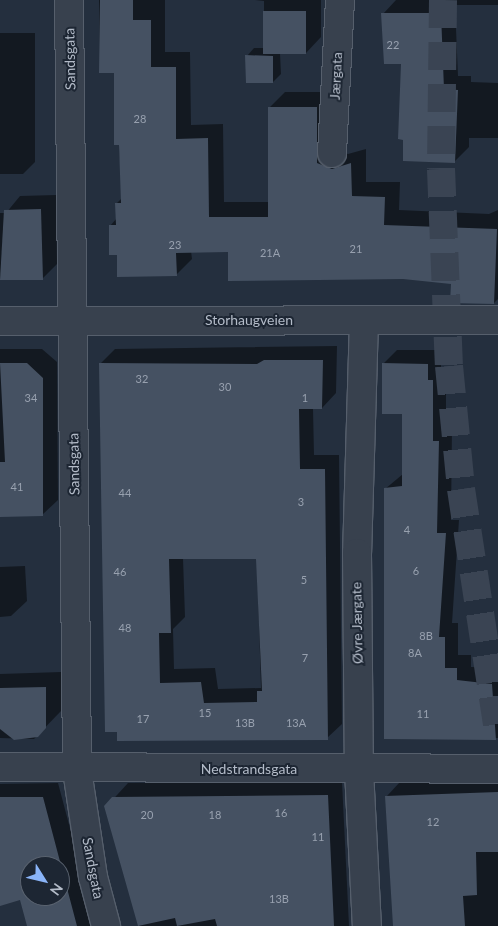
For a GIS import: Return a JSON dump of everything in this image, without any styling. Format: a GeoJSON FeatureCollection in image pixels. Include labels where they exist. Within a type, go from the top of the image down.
{"type":"FeatureCollection","features":[{"type":"Feature","properties":{"kind":"street","name":"Sandsgata"},"geometry":{"type":"LineString","coordinates":[[69,0],[77,770],[93,877],[106,926]]}},
{"type":"Feature","properties":{"kind":"street","name":"Jærgata"},"geometry":{"type":"LineString","coordinates":[[332,153],[340,0]]}},
{"type":"Feature","properties":{"kind":"street","name":"Øvre Jærgate"},"geometry":{"type":"LineString","coordinates":[[364,320],[357,553],[359,770],[367,926]]}},
{"type":"Feature","properties":{"kind":"street","name":"Storhaugveien"},"geometry":{"type":"LineString","coordinates":[[0,321],[498,320]]}},
{"type":"Feature","properties":{"kind":"street","name":"Nedstrandsgata"},"geometry":{"type":"LineString","coordinates":[[0,767],[77,770],[498,769]]}},
{"type":"Feature","properties":{"kind":"building"},"geometry":{"type":"Polygon","coordinates":[[[100,0],[133,0],[133,20],[151,20],[151,67],[176,67],[176,139],[208,138],[209,217],[268,217],[268,107],[317,107],[317,163],[332,169],[351,163],[352,196],[385,197],[384,225],[497,229],[494,304],[450,303],[451,284],[403,279],[228,281],[228,252],[176,253],[177,276],[117,277],[117,255],[109,255],[109,225],[116,225],[115,203],[121,203],[119,145],[114,145],[114,73],[99,73],[100,0]]]}},
{"type":"Feature","properties":{"kind":"building"},"geometry":{"type":"Polygon","coordinates":[[[263,11],[306,11],[306,54],[263,54],[263,11]]]}},
{"type":"Feature","properties":{"kind":"building"},"geometry":{"type":"Polygon","coordinates":[[[381,13],[441,13],[444,89],[458,90],[455,163],[403,161],[403,140],[398,139],[401,64],[384,64],[381,13]]]}},
{"type":"Feature","properties":{"kind":"building"},"geometry":{"type":"Polygon","coordinates":[[[245,55],[273,56],[273,83],[246,83],[245,55]]]}},
{"type":"Feature","properties":{"kind":"building"},"geometry":{"type":"Polygon","coordinates":[[[41,209],[43,280],[0,280],[4,210],[41,209]]]}},
{"type":"Feature","properties":{"kind":"building"},"geometry":{"type":"Polygon","coordinates":[[[264,360],[323,360],[322,409],[299,409],[300,469],[325,469],[328,740],[117,741],[117,732],[105,732],[99,363],[257,364],[264,360]],[[169,559],[171,633],[159,633],[160,683],[201,682],[204,703],[257,702],[257,691],[262,691],[256,559],[169,559]]]}},
{"type":"Feature","properties":{"kind":"building"},"geometry":{"type":"Polygon","coordinates":[[[0,363],[27,363],[43,378],[43,516],[0,517],[0,462],[5,462],[0,363]]]}},
{"type":"Feature","properties":{"kind":"building"},"geometry":{"type":"Polygon","coordinates":[[[382,363],[428,364],[428,380],[433,380],[433,441],[439,441],[437,533],[446,533],[439,637],[445,637],[445,668],[457,668],[457,680],[492,684],[496,740],[384,739],[384,488],[402,486],[402,414],[382,414],[382,363]]]}},
{"type":"Feature","properties":{"kind":"building"},"geometry":{"type":"Polygon","coordinates":[[[46,687],[46,728],[38,737],[14,740],[0,729],[0,688],[46,687]]]}},
{"type":"Feature","properties":{"kind":"building"},"geometry":{"type":"Polygon","coordinates":[[[498,792],[498,852],[476,852],[477,895],[463,896],[465,926],[393,926],[385,796],[498,792]]]}},
{"type":"Feature","properties":{"kind":"building"},"geometry":{"type":"Polygon","coordinates":[[[328,795],[334,926],[217,926],[215,919],[177,926],[175,918],[138,926],[104,806],[112,797],[328,795]]]}},
{"type":"Feature","properties":{"kind":"building"},"geometry":{"type":"Polygon","coordinates":[[[0,797],[43,797],[59,856],[20,856],[20,900],[0,906],[0,797]]]}},
{"type":"Feature","properties":{"kind":"building"},"geometry":{"type":"Polygon","coordinates":[[[70,899],[77,926],[27,926],[22,906],[70,906],[70,899]]]}},
{"type":"Feature","properties":{"kind":"tunnel"},"geometry":{"type":"LineString","coordinates":[[443,0],[441,169],[449,366],[461,489],[498,732]]}}]}
